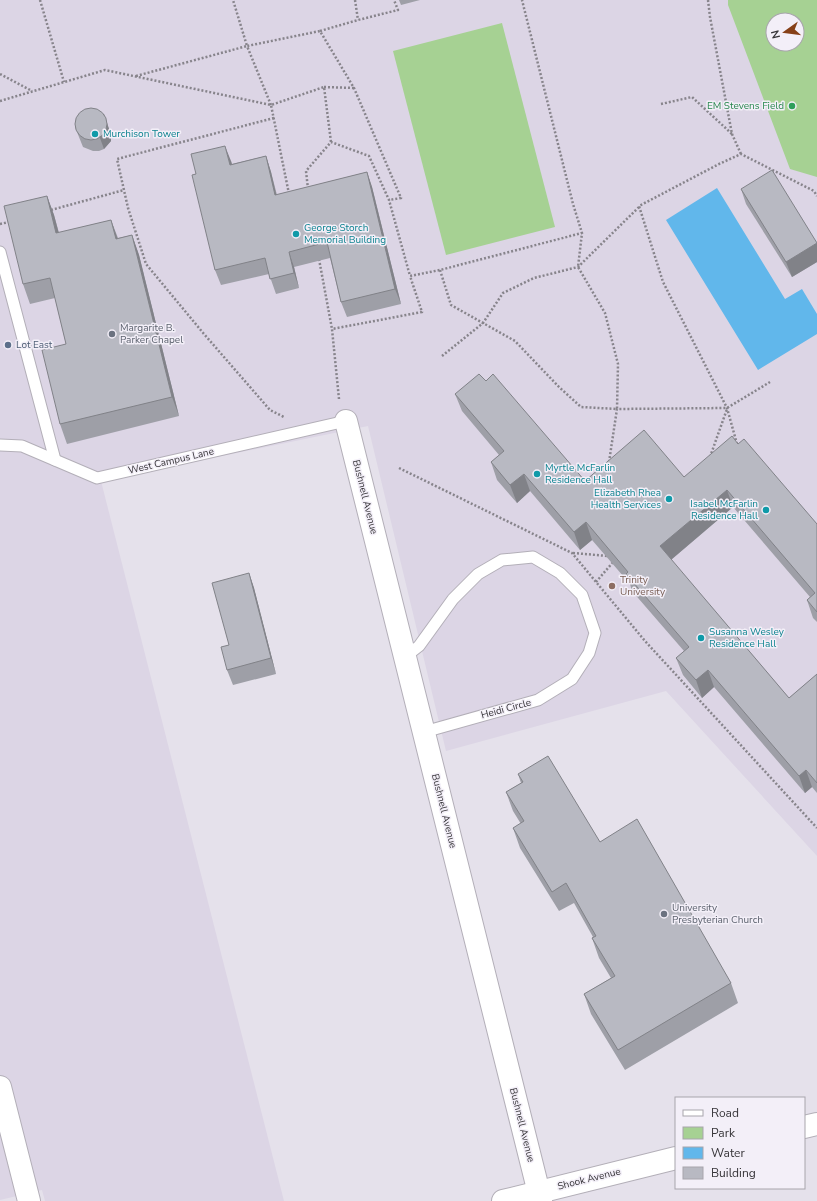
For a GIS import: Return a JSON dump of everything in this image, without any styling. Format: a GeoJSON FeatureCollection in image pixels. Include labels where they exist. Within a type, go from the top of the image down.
{"type":"FeatureCollection","features":[{"type":"Feature","properties":{"kind":"street","name":"Bushnell Avenue"},"geometry":{"type":"LineString","coordinates":[[346,421],[540,1196]]}},
{"type":"Feature","properties":{"kind":"street"},"geometry":{"type":"LineString","coordinates":[[0,1087],[29,1201]]}},
{"type":"Feature","properties":{"kind":"street"},"geometry":{"type":"LineString","coordinates":[[805,1127],[817,1124]]}},
{"type":"Feature","properties":{"kind":"street","name":"Shook Avenue"},"geometry":{"type":"LineString","coordinates":[[503,1201],[540,1196],[675,1158]]}},
{"type":"Feature","properties":{"kind":"lane"},"geometry":{"type":"LineString","coordinates":[[0,252],[55,460]]}},
{"type":"Feature","properties":{"kind":"lane","name":"West Campus Lane"},"geometry":{"type":"LineString","coordinates":[[0,445],[22,446],[97,478],[346,421]]}},
{"type":"Feature","properties":{"kind":"lane","name":"Heidi Circle"},"geometry":{"type":"LineString","coordinates":[[405,657],[419,646],[453,599],[478,574],[502,560],[533,557],[560,573],[582,595],[594,633],[589,653],[572,679],[538,700],[424,732]]}},
{"type":"Feature","properties":{"kind":"path"},"geometry":{"type":"LineString","coordinates":[[40,0],[64,82]]}},
{"type":"Feature","properties":{"kind":"path"},"geometry":{"type":"LineString","coordinates":[[233,0],[247,46],[271,105],[290,200]]}},
{"type":"Feature","properties":{"kind":"path"},"geometry":{"type":"LineString","coordinates":[[355,0],[358,20]]}},
{"type":"Feature","properties":{"kind":"path"},"geometry":{"type":"LineString","coordinates":[[135,76],[247,46],[320,31],[398,10],[394,0]]}},
{"type":"Feature","properties":{"kind":"path"},"geometry":{"type":"LineString","coordinates":[[522,0],[573,204],[582,233],[578,267],[605,313],[618,364],[617,409],[609,464]]}},
{"type":"Feature","properties":{"kind":"path"},"geometry":{"type":"LineString","coordinates":[[708,0],[732,134],[741,154],[814,191],[817,196]]}},
{"type":"Feature","properties":{"kind":"path"},"geometry":{"type":"LineString","coordinates":[[320,31],[354,88],[401,198],[389,200]]}},
{"type":"Feature","properties":{"kind":"path"},"geometry":{"type":"LineString","coordinates":[[0,101],[105,70],[271,105],[324,87],[354,88]]}},
{"type":"Feature","properties":{"kind":"path"},"geometry":{"type":"LineString","coordinates":[[0,74],[32,91]]}},
{"type":"Feature","properties":{"kind":"path"},"geometry":{"type":"LineString","coordinates":[[308,190],[306,171],[331,142],[324,87]]}},
{"type":"Feature","properties":{"kind":"path"},"geometry":{"type":"LineString","coordinates":[[661,104],[692,97],[732,134]]}},
{"type":"Feature","properties":{"kind":"path"},"geometry":{"type":"LineString","coordinates":[[274,118],[117,159],[135,231],[146,264],[270,410],[289,420]]}},
{"type":"Feature","properties":{"kind":"path"},"geometry":{"type":"LineString","coordinates":[[331,142],[369,156],[389,200],[410,276],[422,312],[332,329]]}},
{"type":"Feature","properties":{"kind":"path"},"geometry":{"type":"LineString","coordinates":[[442,356],[483,323],[504,293],[534,278],[578,267],[639,206],[741,154]]}},
{"type":"Feature","properties":{"kind":"path"},"geometry":{"type":"LineString","coordinates":[[45,212],[124,190]]}},
{"type":"Feature","properties":{"kind":"path"},"geometry":{"type":"LineString","coordinates":[[639,206],[663,282],[727,408],[739,450]]}},
{"type":"Feature","properties":{"kind":"path"},"geometry":{"type":"LineString","coordinates":[[0,224],[15,220]]}},
{"type":"Feature","properties":{"kind":"path"},"geometry":{"type":"LineString","coordinates":[[410,276],[440,270],[582,233]]}},
{"type":"Feature","properties":{"kind":"path"},"geometry":{"type":"LineString","coordinates":[[318,254],[332,329],[338,394],[346,421]]}},
{"type":"Feature","properties":{"kind":"path"},"geometry":{"type":"LineString","coordinates":[[440,270],[451,305],[515,341],[559,387],[581,406],[617,409],[727,408],[770,382]]}},
{"type":"Feature","properties":{"kind":"path"},"geometry":{"type":"LineString","coordinates":[[716,457],[709,460],[727,408]]}},
{"type":"Feature","properties":{"kind":"path"},"geometry":{"type":"LineString","coordinates":[[399,468],[572,553],[610,556]]}},
{"type":"Feature","properties":{"kind":"path"},"geometry":{"type":"LineString","coordinates":[[572,553],[645,641],[817,828]]}},
{"type":"Feature","properties":{"kind":"path"},"geometry":{"type":"LineString","coordinates":[[596,582],[618,557]]}},
{"type":"Feature","properties":{"kind":"shaded area","name":"Trinity University"},"geometry":{"type":"Polygon","coordinates":[[[0,0],[817,0],[817,856],[666,691],[446,751],[368,426],[101,481],[284,1201],[45,1201],[42,1190],[0,1200],[0,0]]]}},
{"type":"Feature","properties":{"kind":"green space","name":"EM Stevens Field"},"geometry":{"type":"Polygon","coordinates":[[[728,0],[817,0],[817,177],[790,169],[728,5],[728,0]]]}},
{"type":"Feature","properties":{"kind":"green space"},"geometry":{"type":"Polygon","coordinates":[[[502,23],[555,227],[446,255],[393,51],[502,23]]]}},
{"type":"Feature","properties":{"kind":"water"},"geometry":{"type":"Polygon","coordinates":[[[717,188],[785,299],[802,289],[817,314],[817,334],[758,370],[666,220],[717,188]]]}},
{"type":"Feature","properties":{"kind":"building"},"geometry":{"type":"Polygon","coordinates":[[[88,108],[94,108],[104,115],[107,124],[106,130],[100,137],[94,140],[88,140],[78,133],[75,127],[75,121],[82,111],[88,108]]]}},
{"type":"Feature","properties":{"kind":"building","name":"George Storch Memorial Building"},"geometry":{"type":"Polygon","coordinates":[[[225,146],[230,165],[266,156],[275,195],[367,172],[395,289],[341,302],[327,242],[289,252],[294,273],[270,279],[265,258],[215,270],[192,175],[196,174],[191,154],[225,146]]]}},
{"type":"Feature","properties":{"kind":"building"},"geometry":{"type":"Polygon","coordinates":[[[772,170],[817,243],[786,262],[741,189],[772,170]]]}},
{"type":"Feature","properties":{"kind":"building","name":"Margarite B. Parker Chapel"},"geometry":{"type":"Polygon","coordinates":[[[47,196],[56,233],[111,220],[116,239],[132,235],[172,397],[60,424],[42,350],[66,344],[50,278],[23,284],[4,206],[47,196]]]}},
{"type":"Feature","properties":{"kind":"building"},"geometry":{"type":"Polygon","coordinates":[[[479,374],[486,381],[493,374],[585,481],[644,430],[684,477],[732,436],[738,444],[744,439],[817,524],[817,612],[807,600],[815,593],[727,490],[660,546],[789,698],[817,674],[817,783],[806,770],[799,776],[708,670],[696,680],[676,658],[689,647],[626,574],[628,572],[586,522],[574,532],[524,474],[510,485],[491,462],[504,451],[455,394],[479,374]]]}},
{"type":"Feature","properties":{"kind":"building"},"geometry":{"type":"Polygon","coordinates":[[[249,573],[271,658],[227,670],[221,647],[229,645],[212,583],[249,573]]]}},
{"type":"Feature","properties":{"kind":"building"},"geometry":{"type":"Polygon","coordinates":[[[548,756],[600,842],[637,819],[731,983],[618,1050],[584,994],[615,976],[592,938],[596,936],[566,883],[552,892],[513,828],[524,821],[506,792],[523,782],[518,774],[548,756]]]}},
{"type":"Feature","properties":{"kind":"place","name":"EM Stevens Field"},"geometry":{"type":"Point","coordinates":[792,106]}},
{"type":"Feature","properties":{"kind":"place","name":"Murchison Tower"},"geometry":{"type":"Point","coordinates":[95,134]}},
{"type":"Feature","properties":{"kind":"place","name":"George Storch Memorial Building"},"geometry":{"type":"Point","coordinates":[296,234]}},
{"type":"Feature","properties":{"kind":"place","name":"Margarite B. Parker Chapel"},"geometry":{"type":"Point","coordinates":[112,334]}},
{"type":"Feature","properties":{"kind":"place","name":"Lot East"},"geometry":{"type":"Point","coordinates":[8,345]}},
{"type":"Feature","properties":{"kind":"place","name":"Myrtle McFarlin Residence Hall"},"geometry":{"type":"Point","coordinates":[537,474]}},
{"type":"Feature","properties":{"kind":"place","name":"Elizabeth Rhea Health Services"},"geometry":{"type":"Point","coordinates":[669,499]}},
{"type":"Feature","properties":{"kind":"place","name":"Isabel McFarlin Residence Hall"},"geometry":{"type":"Point","coordinates":[766,510]}},
{"type":"Feature","properties":{"kind":"place","name":"Trinity University"},"geometry":{"type":"Point","coordinates":[612,586]}},
{"type":"Feature","properties":{"kind":"place","name":"Susanna Wesley Residence Hall"},"geometry":{"type":"Point","coordinates":[701,638]}},
{"type":"Feature","properties":{"kind":"place","name":"University Presbyterian Church"},"geometry":{"type":"Point","coordinates":[664,914]}}]}
